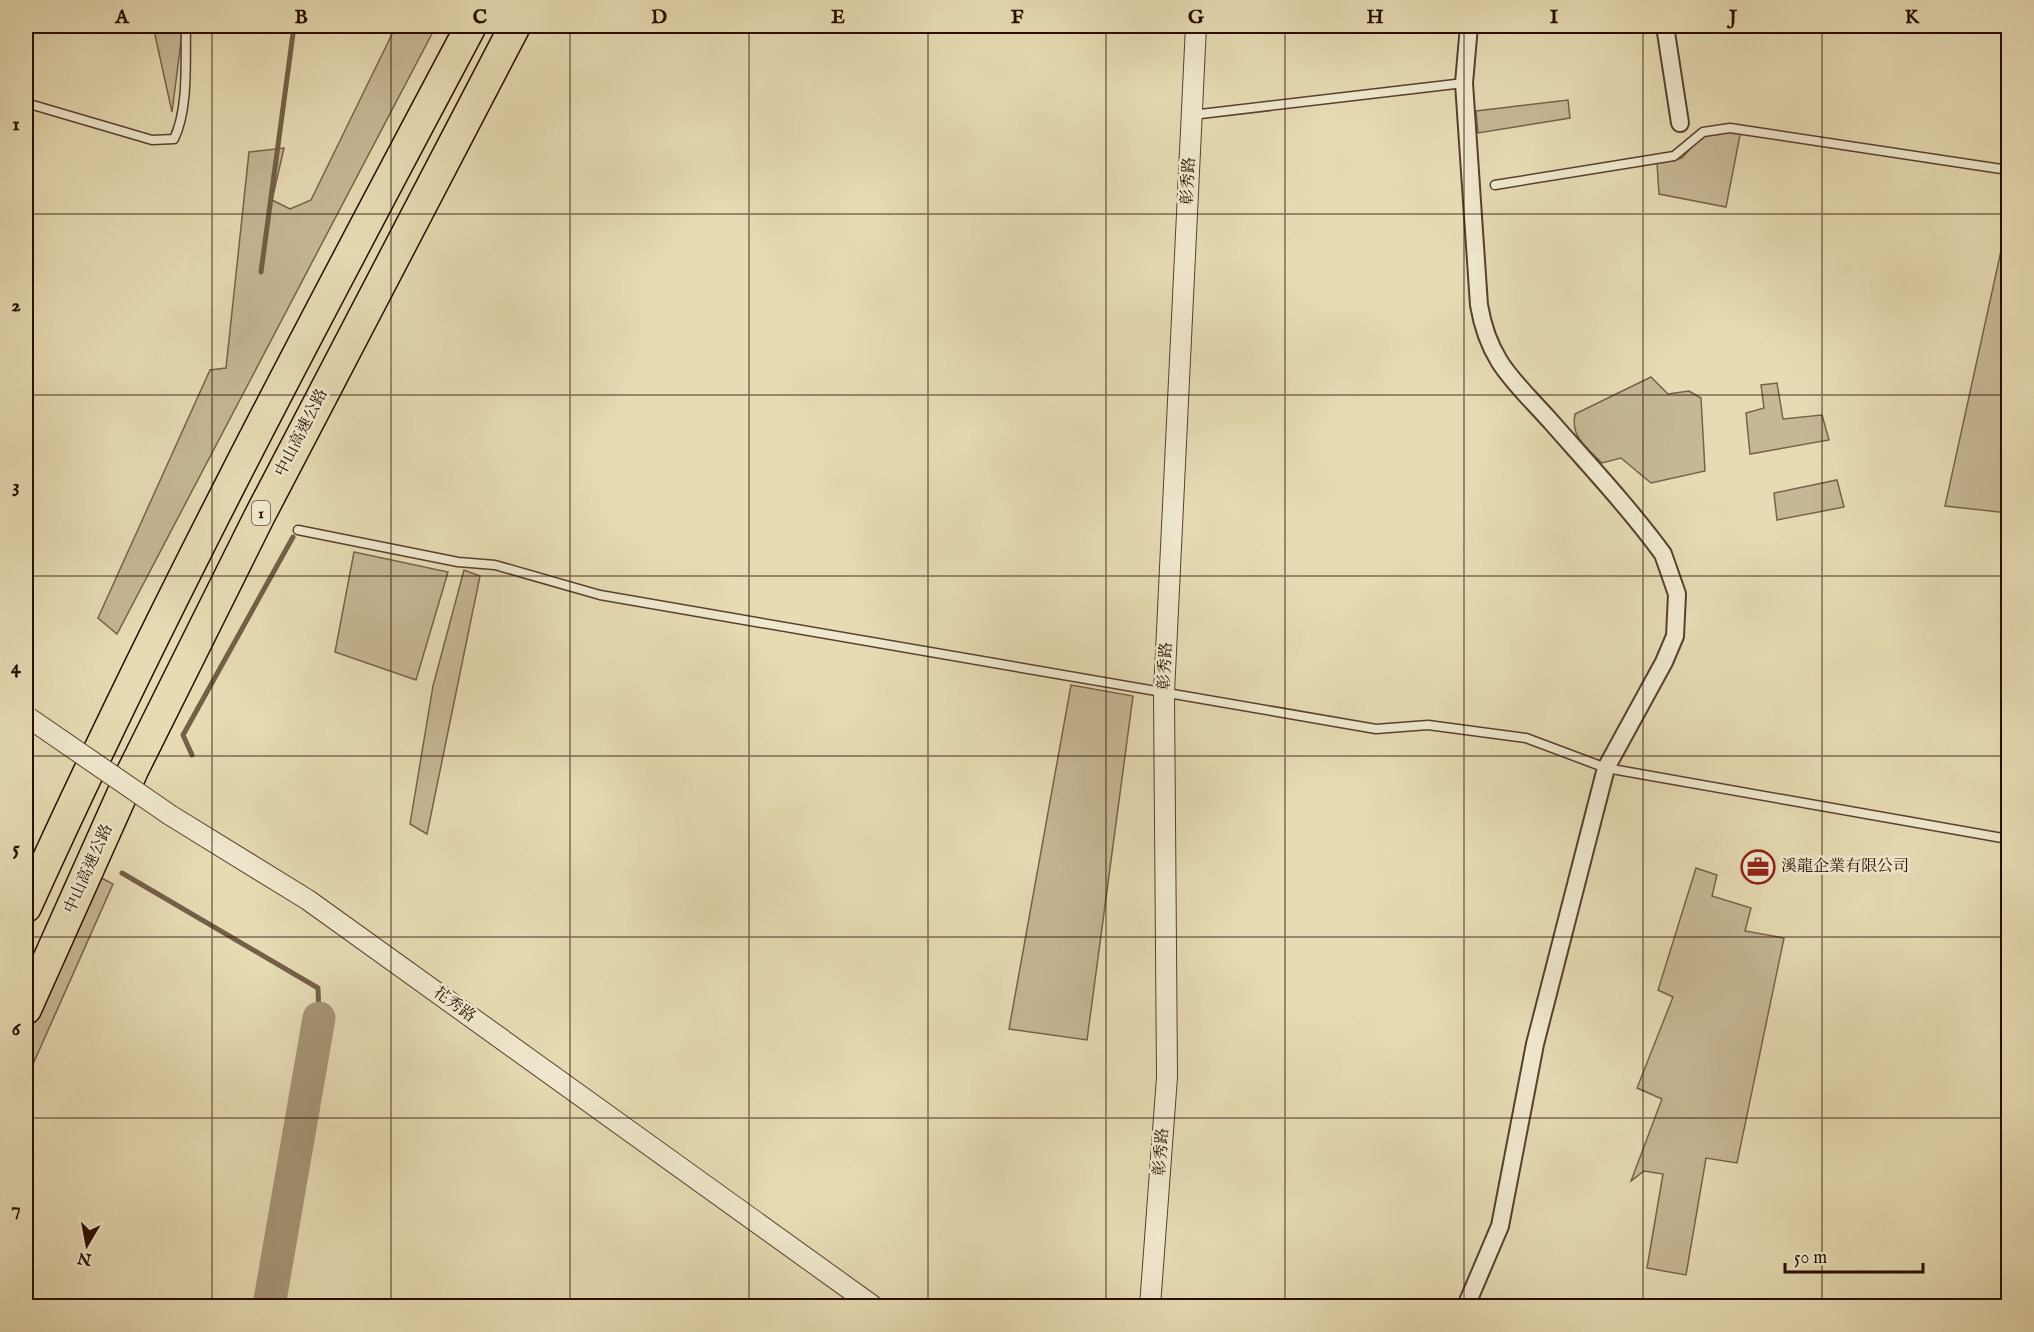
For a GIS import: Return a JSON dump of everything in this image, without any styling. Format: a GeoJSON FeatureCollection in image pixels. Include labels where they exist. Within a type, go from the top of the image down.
{"type":"FeatureCollection","features":[{"type":"Feature","properties":{"kind":"highway","name":"1"},"geometry":{"type":"LineString","coordinates":[[26,907],[97,749],[351,252],[471,26]]}},
{"type":"Feature","properties":{"kind":"highway","name":"中山高速公路"},"geometry":{"type":"LineString","coordinates":[[26,1009],[133,770],[254,527],[515,26]]}},
{"type":"Feature","properties":{"kind":"street"},"geometry":{"type":"LineString","coordinates":[[1466,1306],[1500,1226],[1535,1044],[1606,768],[1670,650],[1677,622],[1677,594],[1670,567],[1655,543],[1503,369],[1493,353],[1479,305],[1464,83],[1469,26]]}},
{"type":"Feature","properties":{"kind":"street"},"geometry":{"type":"LineString","coordinates":[[1665,26],[1680,123]]}},
{"type":"Feature","properties":{"kind":"street","name":"彰秀路"},"geometry":{"type":"LineString","coordinates":[[1150,1306],[1167,1077],[1164,693],[1196,27]]}},
{"type":"Feature","properties":{"kind":"street","name":"花秀路"},"geometry":{"type":"LineString","coordinates":[[27,717],[171,815],[308,900],[873,1306]]}},
{"type":"Feature","properties":{"kind":"lane"},"geometry":{"type":"LineString","coordinates":[[26,103],[152,140],[174,139],[181,125],[183,108],[186,26]]}},
{"type":"Feature","properties":{"kind":"lane"},"geometry":{"type":"LineString","coordinates":[[1176,26],[1196,27]]}},
{"type":"Feature","properties":{"kind":"lane"},"geometry":{"type":"LineString","coordinates":[[1192,115],[1464,83]]}},
{"type":"Feature","properties":{"kind":"lane"},"geometry":{"type":"LineString","coordinates":[[1495,185],[1674,156],[1703,132],[1730,128],[2008,170]]}},
{"type":"Feature","properties":{"kind":"lane"},"geometry":{"type":"LineString","coordinates":[[298,530],[458,562],[495,565],[600,596],[1376,729],[1428,724],[1526,738],[1606,768],[2008,839]]}},
{"type":"Feature","properties":{"kind":"shaded area"},"geometry":{"type":"Polygon","coordinates":[[[153,26],[183,26],[172,112],[153,26]]]}},
{"type":"Feature","properties":{"kind":"shaded area"},"geometry":{"type":"Polygon","coordinates":[[[396,26],[436,26],[117,634],[98,618],[210,370],[226,368],[249,152],[284,148],[272,200],[290,209],[311,200],[396,26]]]}},
{"type":"Feature","properties":{"kind":"shaded area"},"geometry":{"type":"Polygon","coordinates":[[[1568,100],[1570,118],[1478,133],[1476,111],[1568,100]]]}},
{"type":"Feature","properties":{"kind":"shaded area"},"geometry":{"type":"Polygon","coordinates":[[[1708,128],[1741,130],[1726,207],[1659,194],[1657,163],[1682,158],[1708,128]]]}},
{"type":"Feature","properties":{"kind":"shaded area"},"geometry":{"type":"Polygon","coordinates":[[[2008,219],[2008,513],[1945,506],[2008,219]]]}},
{"type":"Feature","properties":{"kind":"shaded area"},"geometry":{"type":"Polygon","coordinates":[[[1651,377],[1668,394],[1689,391],[1701,398],[1705,471],[1651,483],[1621,458],[1602,463],[1577,436],[1575,414],[1651,377]]]}},
{"type":"Feature","properties":{"kind":"shaded area"},"geometry":{"type":"Polygon","coordinates":[[[1777,383],[1783,419],[1822,415],[1829,440],[1750,454],[1746,413],[1764,408],[1761,385],[1777,383]]]}},
{"type":"Feature","properties":{"kind":"shaded area"},"geometry":{"type":"Polygon","coordinates":[[[1837,480],[1844,507],[1777,520],[1774,493],[1837,480]]]}},
{"type":"Feature","properties":{"kind":"shaded area"},"geometry":{"type":"Polygon","coordinates":[[[354,552],[448,572],[416,680],[335,652],[354,552]]]}},
{"type":"Feature","properties":{"kind":"shaded area"},"geometry":{"type":"Polygon","coordinates":[[[464,570],[480,576],[427,834],[410,824],[433,686],[464,570]]]}},
{"type":"Feature","properties":{"kind":"shaded area"},"geometry":{"type":"Polygon","coordinates":[[[1071,685],[1133,696],[1087,1040],[1009,1029],[1071,685]]]}},
{"type":"Feature","properties":{"kind":"shaded area"},"geometry":{"type":"Polygon","coordinates":[[[1696,868],[1717,875],[1712,896],[1751,908],[1745,931],[1784,938],[1737,1163],[1706,1158],[1686,1275],[1647,1268],[1663,1174],[1644,1171],[1631,1181],[1662,1099],[1637,1088],[1673,997],[1658,990],[1696,868]]]}},
{"type":"Feature","properties":{"kind":"shaded area"},"geometry":{"type":"Polygon","coordinates":[[[98,876],[113,884],[26,1080],[26,1040],[98,876]]]}},
{"type":"Feature","properties":{"kind":"waterway"},"geometry":{"type":"LineString","coordinates":[[261,272],[294,26]]}},
{"type":"Feature","properties":{"kind":"waterway"},"geometry":{"type":"LineString","coordinates":[[192,755],[183,735],[293,537]]}},
{"type":"Feature","properties":{"kind":"waterway"},"geometry":{"type":"LineString","coordinates":[[122,873],[318,988],[319,1018]]}},
{"type":"Feature","properties":{"kind":"waterway"},"geometry":{"type":"LineString","coordinates":[[269,1306],[319,1018]]}},
{"type":"Feature","properties":{"kind":"place","name":"溪龍企業有限公司"},"geometry":{"type":"Point","coordinates":[1758,867]}}]}
